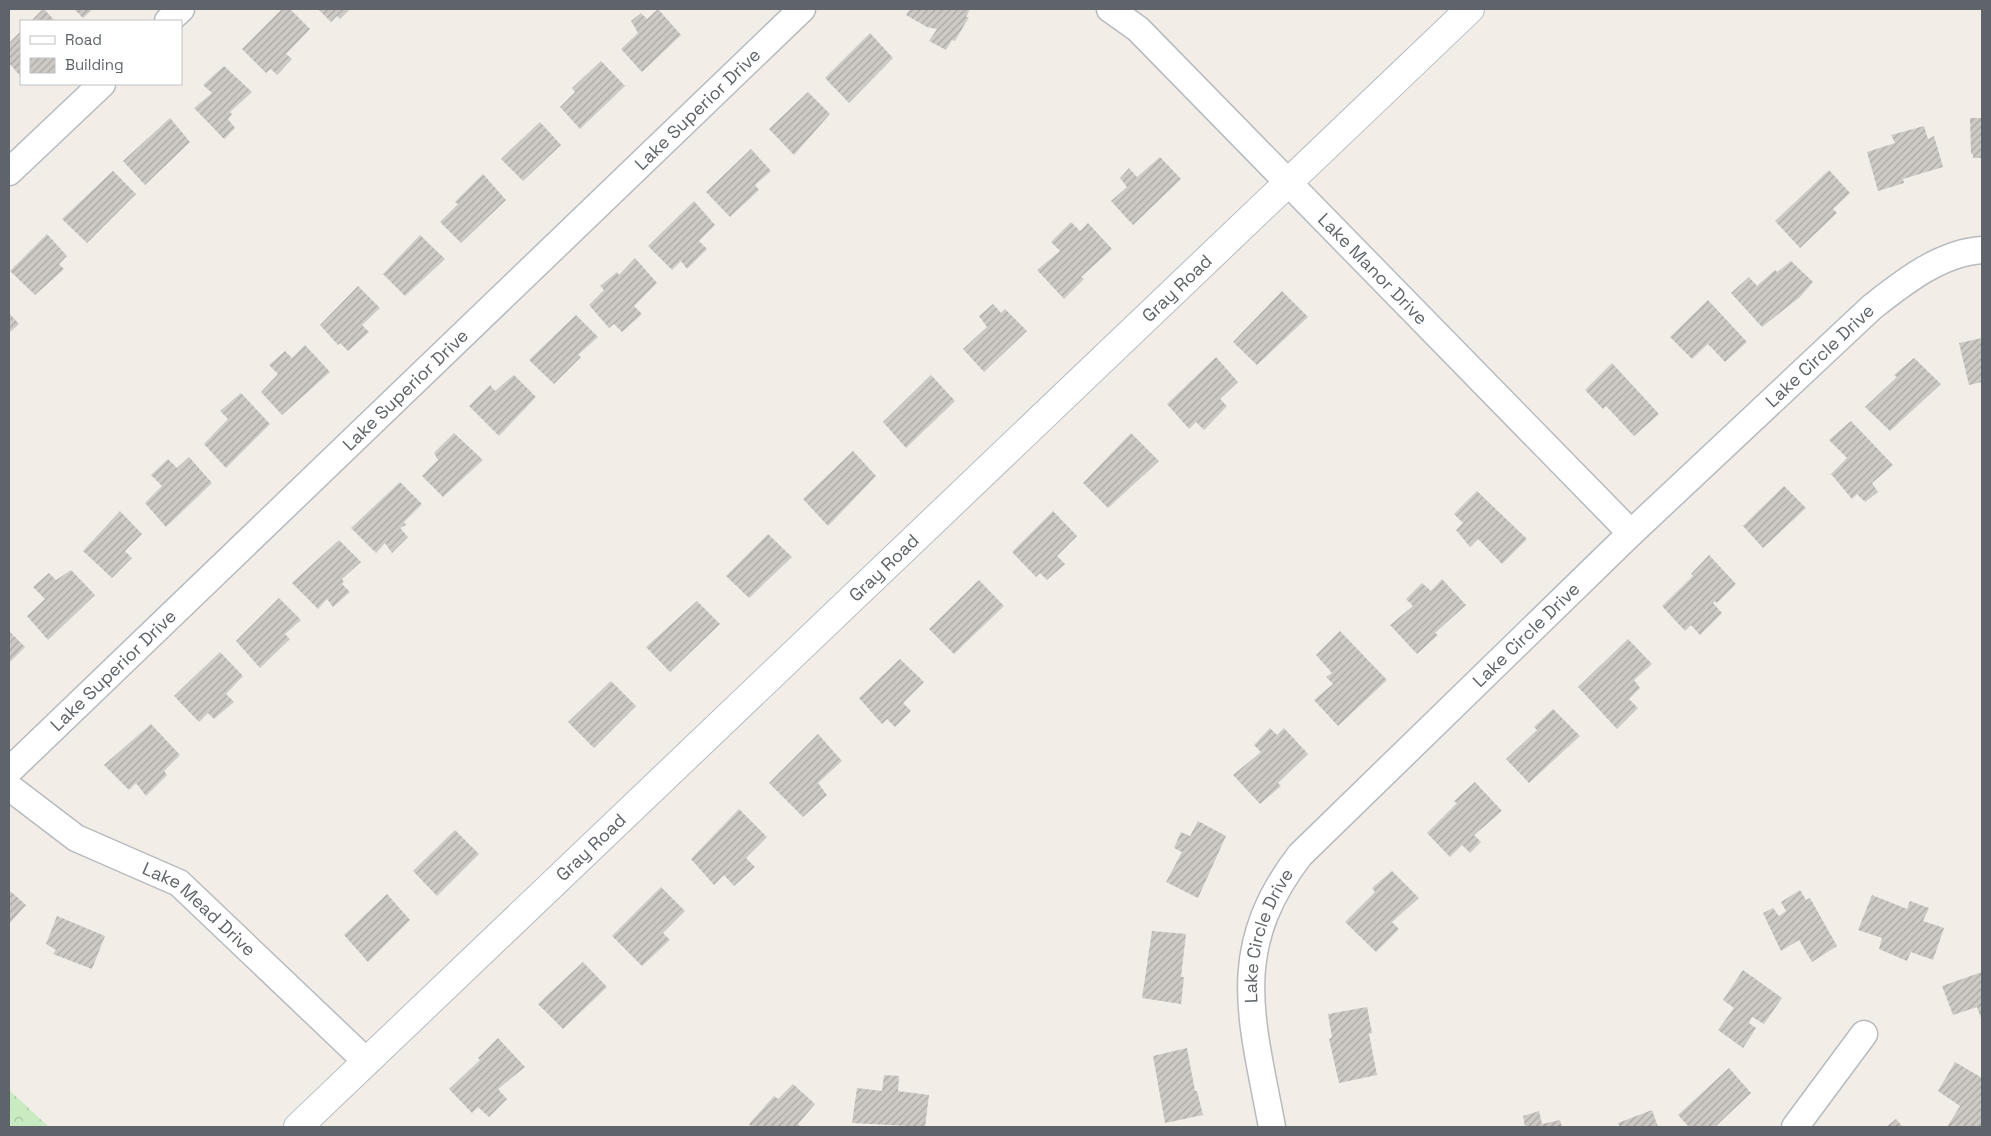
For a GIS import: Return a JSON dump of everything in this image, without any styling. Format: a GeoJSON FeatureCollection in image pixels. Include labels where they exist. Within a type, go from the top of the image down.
{"type":"FeatureCollection","features":[{"type":"Feature","properties":{"kind":"street"},"geometry":{"type":"LineString","coordinates":[[169,20],[181,9]]}},
{"type":"Feature","properties":{"kind":"street","name":"Lake Superior Drive"},"geometry":{"type":"LineString","coordinates":[[9,771],[802,9]]}},
{"type":"Feature","properties":{"kind":"street","name":"Lake Manor Drive"},"geometry":{"type":"LineString","coordinates":[[1110,9],[1138,29],[1631,533]]}},
{"type":"Feature","properties":{"kind":"street","name":"Gray Road"},"geometry":{"type":"LineString","coordinates":[[298,1127],[1470,9]]}},
{"type":"Feature","properties":{"kind":"street"},"geometry":{"type":"LineString","coordinates":[[9,172],[101,85]]}},
{"type":"Feature","properties":{"kind":"street","name":"Lake Circle Drive"},"geometry":{"type":"LineString","coordinates":[[1272,1127],[1252,1020],[1251,991],[1256,937],[1266,910],[1284,877],[1318,836],[1631,533],[1872,308],[1905,282],[1934,264],[1974,250],[1982,250]]}},
{"type":"Feature","properties":{"kind":"street","name":"Lake Mead Drive"},"geometry":{"type":"LineString","coordinates":[[9,787],[76,838],[179,883],[367,1062]]}},
{"type":"Feature","properties":{"kind":"street"},"geometry":{"type":"LineString","coordinates":[[1795,1127],[1864,1034]]}},
{"type":"Feature","properties":{"kind":"green space"},"geometry":{"type":"Polygon","coordinates":[[[9,1090],[49,1127],[9,1127],[9,1090]]]}},
{"type":"Feature","properties":{"kind":"building"},"geometry":{"type":"Polygon","coordinates":[[[44,9],[54,20],[32,20],[44,9]]]}},
{"type":"Feature","properties":{"kind":"building"},"geometry":{"type":"Polygon","coordinates":[[[74,9],[93,9],[83,18],[74,9]]]}},
{"type":"Feature","properties":{"kind":"building"},"geometry":{"type":"Polygon","coordinates":[[[282,9],[290,9],[310,29],[286,54],[292,59],[277,75],[271,69],[266,73],[242,49],[282,9]]]}},
{"type":"Feature","properties":{"kind":"building"},"geometry":{"type":"Polygon","coordinates":[[[318,9],[350,9],[340,19],[337,16],[331,22],[318,9]]]}},
{"type":"Feature","properties":{"kind":"building"},"geometry":{"type":"Polygon","coordinates":[[[658,9],[681,35],[642,72],[621,49],[638,33],[631,21],[641,13],[647,19],[658,9]]]}},
{"type":"Feature","properties":{"kind":"building"},"geometry":{"type":"Polygon","coordinates":[[[910,9],[970,9],[966,17],[969,17],[955,41],[952,40],[946,50],[929,41],[937,29],[927,27],[906,15],[910,9]]]}},
{"type":"Feature","properties":{"kind":"building"},"geometry":{"type":"Polygon","coordinates":[[[20,32],[20,76],[9,63],[9,43],[20,32]]]}},
{"type":"Feature","properties":{"kind":"building"},"geometry":{"type":"Polygon","coordinates":[[[870,33],[893,58],[849,103],[825,78],[870,33]]]}},
{"type":"Feature","properties":{"kind":"building"},"geometry":{"type":"Polygon","coordinates":[[[601,61],[625,86],[580,129],[560,107],[575,92],[572,88],[601,61]]]}},
{"type":"Feature","properties":{"kind":"building"},"geometry":{"type":"Polygon","coordinates":[[[224,66],[252,92],[230,112],[232,114],[228,119],[235,128],[224,139],[194,108],[212,93],[203,85],[224,66]]]}},
{"type":"Feature","properties":{"kind":"building"},"geometry":{"type":"Polygon","coordinates":[[[808,92],[830,114],[794,155],[769,129],[808,92]]]}},
{"type":"Feature","properties":{"kind":"building"},"geometry":{"type":"Polygon","coordinates":[[[170,118],[190,142],[145,185],[123,161],[170,118]]]}},
{"type":"Feature","properties":{"kind":"building"},"geometry":{"type":"Polygon","coordinates":[[[1970,118],[1982,118],[1982,158],[1973,158],[1973,154],[1971,154],[1970,118]]]}},
{"type":"Feature","properties":{"kind":"building"},"geometry":{"type":"Polygon","coordinates":[[[540,122],[561,145],[523,181],[501,159],[540,122]]]}},
{"type":"Feature","properties":{"kind":"building"},"geometry":{"type":"Polygon","coordinates":[[[1924,126],[1928,139],[1934,136],[1943,167],[1903,179],[1904,183],[1878,191],[1867,152],[1895,143],[1891,135],[1924,126]]]}},
{"type":"Feature","properties":{"kind":"building"},"geometry":{"type":"Polygon","coordinates":[[[751,149],[771,171],[755,185],[759,190],[730,217],[706,192],[751,149]]]}},
{"type":"Feature","properties":{"kind":"building"},"geometry":{"type":"Polygon","coordinates":[[[1160,157],[1181,179],[1133,225],[1111,201],[1127,187],[1120,178],[1129,168],[1137,177],[1160,157]]]}},
{"type":"Feature","properties":{"kind":"building"},"geometry":{"type":"Polygon","coordinates":[[[1829,170],[1850,193],[1833,209],[1837,213],[1800,248],[1775,221],[1829,170]]]}},
{"type":"Feature","properties":{"kind":"building"},"geometry":{"type":"Polygon","coordinates":[[[113,171],[136,194],[87,243],[62,219],[113,171]]]}},
{"type":"Feature","properties":{"kind":"building"},"geometry":{"type":"Polygon","coordinates":[[[483,174],[506,200],[461,243],[440,222],[458,204],[455,202],[483,174]]]}},
{"type":"Feature","properties":{"kind":"building"},"geometry":{"type":"Polygon","coordinates":[[[694,201],[715,225],[699,241],[707,249],[687,269],[681,261],[672,270],[648,246],[694,201]]]}},
{"type":"Feature","properties":{"kind":"building"},"geometry":{"type":"Polygon","coordinates":[[[1071,222],[1080,231],[1088,223],[1112,249],[1081,277],[1084,279],[1064,299],[1037,270],[1060,251],[1051,242],[1071,222]]]}},
{"type":"Feature","properties":{"kind":"building"},"geometry":{"type":"Polygon","coordinates":[[[47,234],[67,256],[59,264],[64,269],[35,295],[10,271],[47,234]]]}},
{"type":"Feature","properties":{"kind":"building"},"geometry":{"type":"Polygon","coordinates":[[[420,235],[445,259],[405,296],[383,274],[420,235]]]}},
{"type":"Feature","properties":{"kind":"building"},"geometry":{"type":"Polygon","coordinates":[[[635,258],[657,283],[634,306],[642,314],[622,332],[614,324],[609,328],[589,305],[604,290],[600,286],[617,272],[619,275],[635,258]]]}},
{"type":"Feature","properties":{"kind":"building"},"geometry":{"type":"Polygon","coordinates":[[[1791,261],[1813,282],[1800,297],[1762,327],[1731,293],[1749,277],[1757,286],[1775,270],[1777,272],[1791,261]]]}},
{"type":"Feature","properties":{"kind":"building"},"geometry":{"type":"Polygon","coordinates":[[[358,286],[380,308],[362,325],[369,332],[348,351],[340,343],[338,345],[320,325],[358,286]]]}},
{"type":"Feature","properties":{"kind":"building"},"geometry":{"type":"Polygon","coordinates":[[[1282,291],[1308,317],[1257,365],[1233,342],[1282,291]]]}},
{"type":"Feature","properties":{"kind":"building"},"geometry":{"type":"Polygon","coordinates":[[[1708,300],[1747,342],[1725,362],[1708,344],[1692,359],[1670,337],[1708,300]]]}},
{"type":"Feature","properties":{"kind":"building"},"geometry":{"type":"Polygon","coordinates":[[[993,304],[1001,313],[1005,309],[1027,331],[984,372],[963,349],[987,327],[979,316],[993,304]]]}},
{"type":"Feature","properties":{"kind":"building"},"geometry":{"type":"Polygon","coordinates":[[[9,313],[19,324],[9,333],[9,313]]]}},
{"type":"Feature","properties":{"kind":"building"},"geometry":{"type":"Polygon","coordinates":[[[576,315],[598,337],[578,355],[581,357],[554,384],[529,360],[576,315]]]}},
{"type":"Feature","properties":{"kind":"building"},"geometry":{"type":"Polygon","coordinates":[[[1982,338],[1982,382],[1969,385],[1959,343],[1982,338]]]}},
{"type":"Feature","properties":{"kind":"building"},"geometry":{"type":"Polygon","coordinates":[[[305,345],[330,372],[282,415],[261,392],[278,374],[269,365],[285,351],[292,358],[305,345]]]}},
{"type":"Feature","properties":{"kind":"building"},"geometry":{"type":"Polygon","coordinates":[[[1216,357],[1238,382],[1220,399],[1227,406],[1204,430],[1196,422],[1189,429],[1167,404],[1216,357]]]}},
{"type":"Feature","properties":{"kind":"building"},"geometry":{"type":"Polygon","coordinates":[[[1914,358],[1941,384],[1890,431],[1865,407],[1897,377],[1894,375],[1914,358]]]}},
{"type":"Feature","properties":{"kind":"building"},"geometry":{"type":"Polygon","coordinates":[[[1612,363],[1659,414],[1634,436],[1606,406],[1603,409],[1585,390],[1612,363]]]}},
{"type":"Feature","properties":{"kind":"building"},"geometry":{"type":"Polygon","coordinates":[[[514,375],[536,397],[499,436],[469,406],[490,385],[495,391],[514,375]]]}},
{"type":"Feature","properties":{"kind":"building"},"geometry":{"type":"Polygon","coordinates":[[[931,375],[955,401],[906,448],[883,422],[931,375]]]}},
{"type":"Feature","properties":{"kind":"building"},"geometry":{"type":"Polygon","coordinates":[[[241,393],[270,424],[226,468],[204,444],[228,419],[220,411],[241,393]]]}},
{"type":"Feature","properties":{"kind":"building"},"geometry":{"type":"Polygon","coordinates":[[[1851,421],[1893,465],[1872,483],[1878,492],[1865,502],[1857,494],[1852,499],[1831,474],[1847,458],[1829,440],[1851,421]]]}},
{"type":"Feature","properties":{"kind":"building"},"geometry":{"type":"Polygon","coordinates":[[[454,433],[483,460],[443,497],[422,476],[438,460],[434,453],[454,433]]]}},
{"type":"Feature","properties":{"kind":"building"},"geometry":{"type":"Polygon","coordinates":[[[1131,433],[1159,461],[1108,508],[1083,483],[1131,433]]]}},
{"type":"Feature","properties":{"kind":"building"},"geometry":{"type":"Polygon","coordinates":[[[853,451],[876,476],[828,526],[803,499],[853,451]]]}},
{"type":"Feature","properties":{"kind":"building"},"geometry":{"type":"Polygon","coordinates":[[[189,457],[212,483],[166,527],[145,503],[162,486],[151,475],[168,459],[177,468],[189,457]]]}},
{"type":"Feature","properties":{"kind":"building"},"geometry":{"type":"Polygon","coordinates":[[[400,482],[422,504],[404,522],[406,525],[400,528],[408,537],[392,553],[385,543],[376,553],[351,528],[400,482]]]}},
{"type":"Feature","properties":{"kind":"building"},"geometry":{"type":"Polygon","coordinates":[[[1784,486],[1806,508],[1763,548],[1743,526],[1784,486]]]}},
{"type":"Feature","properties":{"kind":"building"},"geometry":{"type":"Polygon","coordinates":[[[1477,491],[1527,539],[1502,564],[1478,539],[1470,547],[1456,530],[1463,523],[1454,514],[1477,491]]]}},
{"type":"Feature","properties":{"kind":"building"},"geometry":{"type":"Polygon","coordinates":[[[120,511],[142,534],[125,551],[132,558],[112,578],[83,551],[120,511]]]}},
{"type":"Feature","properties":{"kind":"building"},"geometry":{"type":"Polygon","coordinates":[[[1053,511],[1077,536],[1057,556],[1065,564],[1047,580],[1040,573],[1036,577],[1012,552],[1053,511]]]}},
{"type":"Feature","properties":{"kind":"building"},"geometry":{"type":"Polygon","coordinates":[[[768,534],[792,557],[749,598],[726,576],[768,534]]]}},
{"type":"Feature","properties":{"kind":"building"},"geometry":{"type":"Polygon","coordinates":[[[339,540],[361,562],[342,579],[344,582],[342,584],[350,592],[333,607],[327,599],[318,609],[292,583],[339,540]]]}},
{"type":"Feature","properties":{"kind":"building"},"geometry":{"type":"Polygon","coordinates":[[[1709,555],[1736,584],[1717,603],[1715,601],[1713,603],[1722,613],[1700,635],[1691,625],[1685,631],[1662,606],[1693,576],[1691,574],[1709,555]]]}},
{"type":"Feature","properties":{"kind":"building"},"geometry":{"type":"Polygon","coordinates":[[[71,570],[95,595],[48,640],[27,616],[45,599],[33,587],[49,573],[56,580],[71,570]]]}},
{"type":"Feature","properties":{"kind":"building"},"geometry":{"type":"Polygon","coordinates":[[[1442,579],[1466,605],[1435,633],[1438,635],[1417,654],[1390,625],[1413,606],[1406,599],[1422,583],[1431,591],[1442,579]]]}},
{"type":"Feature","properties":{"kind":"building"},"geometry":{"type":"Polygon","coordinates":[[[979,580],[1004,606],[954,654],[929,629],[979,580]]]}},
{"type":"Feature","properties":{"kind":"building"},"geometry":{"type":"Polygon","coordinates":[[[279,598],[301,620],[285,634],[290,639],[260,668],[236,641],[279,598]]]}},
{"type":"Feature","properties":{"kind":"building"},"geometry":{"type":"Polygon","coordinates":[[[697,601],[720,624],[670,672],[646,647],[697,601]]]}},
{"type":"Feature","properties":{"kind":"building"},"geometry":{"type":"Polygon","coordinates":[[[9,631],[25,647],[9,663],[9,631]]]}},
{"type":"Feature","properties":{"kind":"building"},"geometry":{"type":"Polygon","coordinates":[[[1340,631],[1387,680],[1338,726],[1314,700],[1333,684],[1326,677],[1332,673],[1316,655],[1340,631]]]}},
{"type":"Feature","properties":{"kind":"building"},"geometry":{"type":"Polygon","coordinates":[[[1628,639],[1652,664],[1634,680],[1640,688],[1629,699],[1638,708],[1617,729],[1578,687],[1628,639]]]}},
{"type":"Feature","properties":{"kind":"building"},"geometry":{"type":"Polygon","coordinates":[[[220,652],[243,676],[226,694],[234,702],[214,719],[208,713],[199,722],[174,696],[220,652]]]}},
{"type":"Feature","properties":{"kind":"building"},"geometry":{"type":"Polygon","coordinates":[[[900,659],[924,682],[903,703],[911,711],[895,727],[887,719],[882,724],[859,698],[900,659]]]}},
{"type":"Feature","properties":{"kind":"building"},"geometry":{"type":"Polygon","coordinates":[[[611,681],[636,706],[594,748],[568,722],[611,681]]]}},
{"type":"Feature","properties":{"kind":"building"},"geometry":{"type":"Polygon","coordinates":[[[1553,709],[1580,736],[1529,783],[1506,759],[1537,730],[1534,727],[1553,709]]]}},
{"type":"Feature","properties":{"kind":"building"},"geometry":{"type":"Polygon","coordinates":[[[151,724],[180,755],[164,771],[167,775],[146,796],[136,783],[129,790],[104,765],[151,724]]]}},
{"type":"Feature","properties":{"kind":"building"},"geometry":{"type":"Polygon","coordinates":[[[1270,728],[1277,735],[1284,728],[1308,754],[1278,783],[1281,786],[1260,804],[1233,775],[1261,752],[1254,745],[1270,728]]]}},
{"type":"Feature","properties":{"kind":"building"},"geometry":{"type":"Polygon","coordinates":[[[818,734],[842,761],[818,783],[827,795],[803,817],[769,783],[818,734]]]}},
{"type":"Feature","properties":{"kind":"building"},"geometry":{"type":"Polygon","coordinates":[[[1475,782],[1502,811],[1474,835],[1481,842],[1470,853],[1462,845],[1450,857],[1427,833],[1457,803],[1454,801],[1475,782]]]}},
{"type":"Feature","properties":{"kind":"building"},"geometry":{"type":"Polygon","coordinates":[[[739,809],[767,837],[746,858],[755,867],[734,886],[724,875],[714,885],[691,859],[739,809]]]}},
{"type":"Feature","properties":{"kind":"building"},"geometry":{"type":"Polygon","coordinates":[[[1198,821],[1226,836],[1198,898],[1166,882],[1182,852],[1174,848],[1181,832],[1190,836],[1198,821]]]}},
{"type":"Feature","properties":{"kind":"building"},"geometry":{"type":"Polygon","coordinates":[[[455,830],[479,854],[437,896],[413,871],[455,830]]]}},
{"type":"Feature","properties":{"kind":"building"},"geometry":{"type":"Polygon","coordinates":[[[1392,871],[1419,898],[1392,922],[1399,929],[1376,952],[1345,922],[1375,892],[1372,888],[1392,871]]]}},
{"type":"Feature","properties":{"kind":"building"},"geometry":{"type":"Polygon","coordinates":[[[661,887],[685,911],[663,933],[670,940],[642,966],[612,936],[661,887]]]}},
{"type":"Feature","properties":{"kind":"building"},"geometry":{"type":"Polygon","coordinates":[[[9,890],[26,905],[9,924],[9,890]]]}},
{"type":"Feature","properties":{"kind":"building"},"geometry":{"type":"Polygon","coordinates":[[[1800,890],[1806,900],[1810,898],[1837,946],[1812,962],[1799,940],[1781,951],[1763,913],[1773,908],[1779,916],[1786,911],[1781,902],[1800,890]]]}},
{"type":"Feature","properties":{"kind":"building"},"geometry":{"type":"Polygon","coordinates":[[[387,894],[410,920],[368,962],[344,935],[387,894]]]}},
{"type":"Feature","properties":{"kind":"building"},"geometry":{"type":"Polygon","coordinates":[[[1872,895],[1907,909],[1910,901],[1929,908],[1923,921],[1944,928],[1933,960],[1911,952],[1907,961],[1879,949],[1882,938],[1858,930],[1872,895]]]}},
{"type":"Feature","properties":{"kind":"building"},"geometry":{"type":"Polygon","coordinates":[[[57,916],[105,936],[92,969],[53,954],[56,950],[46,944],[57,916]]]}},
{"type":"Feature","properties":{"kind":"building"},"geometry":{"type":"Polygon","coordinates":[[[1152,931],[1186,934],[1181,977],[1184,977],[1181,1004],[1142,998],[1152,931]]]}},
{"type":"Feature","properties":{"kind":"building"},"geometry":{"type":"Polygon","coordinates":[[[583,962],[607,987],[563,1029],[538,1004],[583,962]]]}},
{"type":"Feature","properties":{"kind":"building"},"geometry":{"type":"Polygon","coordinates":[[[1743,970],[1782,998],[1764,1024],[1752,1017],[1749,1023],[1756,1028],[1743,1048],[1718,1030],[1734,1008],[1723,1000],[1743,970]]]}},
{"type":"Feature","properties":{"kind":"building"},"geometry":{"type":"Polygon","coordinates":[[[1982,972],[1982,1021],[1977,1007],[1953,1015],[1942,986],[1982,972]]]}},
{"type":"Feature","properties":{"kind":"building"},"geometry":{"type":"Polygon","coordinates":[[[1367,1007],[1372,1033],[1369,1034],[1377,1075],[1339,1083],[1329,1039],[1332,1037],[1328,1014],[1367,1007]]]}},
{"type":"Feature","properties":{"kind":"building"},"geometry":{"type":"Polygon","coordinates":[[[498,1038],[525,1067],[498,1089],[507,1099],[489,1117],[478,1107],[472,1113],[449,1089],[480,1060],[478,1058],[498,1038]]]}},
{"type":"Feature","properties":{"kind":"building"},"geometry":{"type":"Polygon","coordinates":[[[1187,1048],[1195,1091],[1197,1091],[1203,1115],[1165,1123],[1153,1056],[1187,1048]]]}},
{"type":"Feature","properties":{"kind":"building"},"geometry":{"type":"Polygon","coordinates":[[[1955,1062],[1982,1078],[1982,1127],[1947,1127],[1960,1106],[1938,1091],[1955,1062]]]}},
{"type":"Feature","properties":{"kind":"building"},"geometry":{"type":"Polygon","coordinates":[[[1729,1068],[1751,1093],[1715,1127],[1689,1127],[1678,1115],[1729,1068]]]}},
{"type":"Feature","properties":{"kind":"building"},"geometry":{"type":"Polygon","coordinates":[[[884,1075],[899,1076],[898,1091],[929,1095],[925,1127],[852,1123],[857,1088],[882,1091],[884,1075]]]}},
{"type":"Feature","properties":{"kind":"building"},"geometry":{"type":"Polygon","coordinates":[[[793,1084],[815,1104],[798,1124],[801,1127],[752,1127],[749,1124],[774,1096],[778,1099],[793,1084]]]}},
{"type":"Feature","properties":{"kind":"building"},"geometry":{"type":"Polygon","coordinates":[[[1652,1110],[1658,1127],[1620,1127],[1618,1123],[1652,1110]]]}},
{"type":"Feature","properties":{"kind":"building"},"geometry":{"type":"Polygon","coordinates":[[[1539,1111],[1542,1124],[1560,1120],[1562,1127],[1525,1127],[1523,1116],[1539,1111]]]}},
{"type":"Feature","properties":{"kind":"building"},"geometry":{"type":"Polygon","coordinates":[[[1896,1119],[1903,1127],[1886,1127],[1896,1119]]]}}]}
